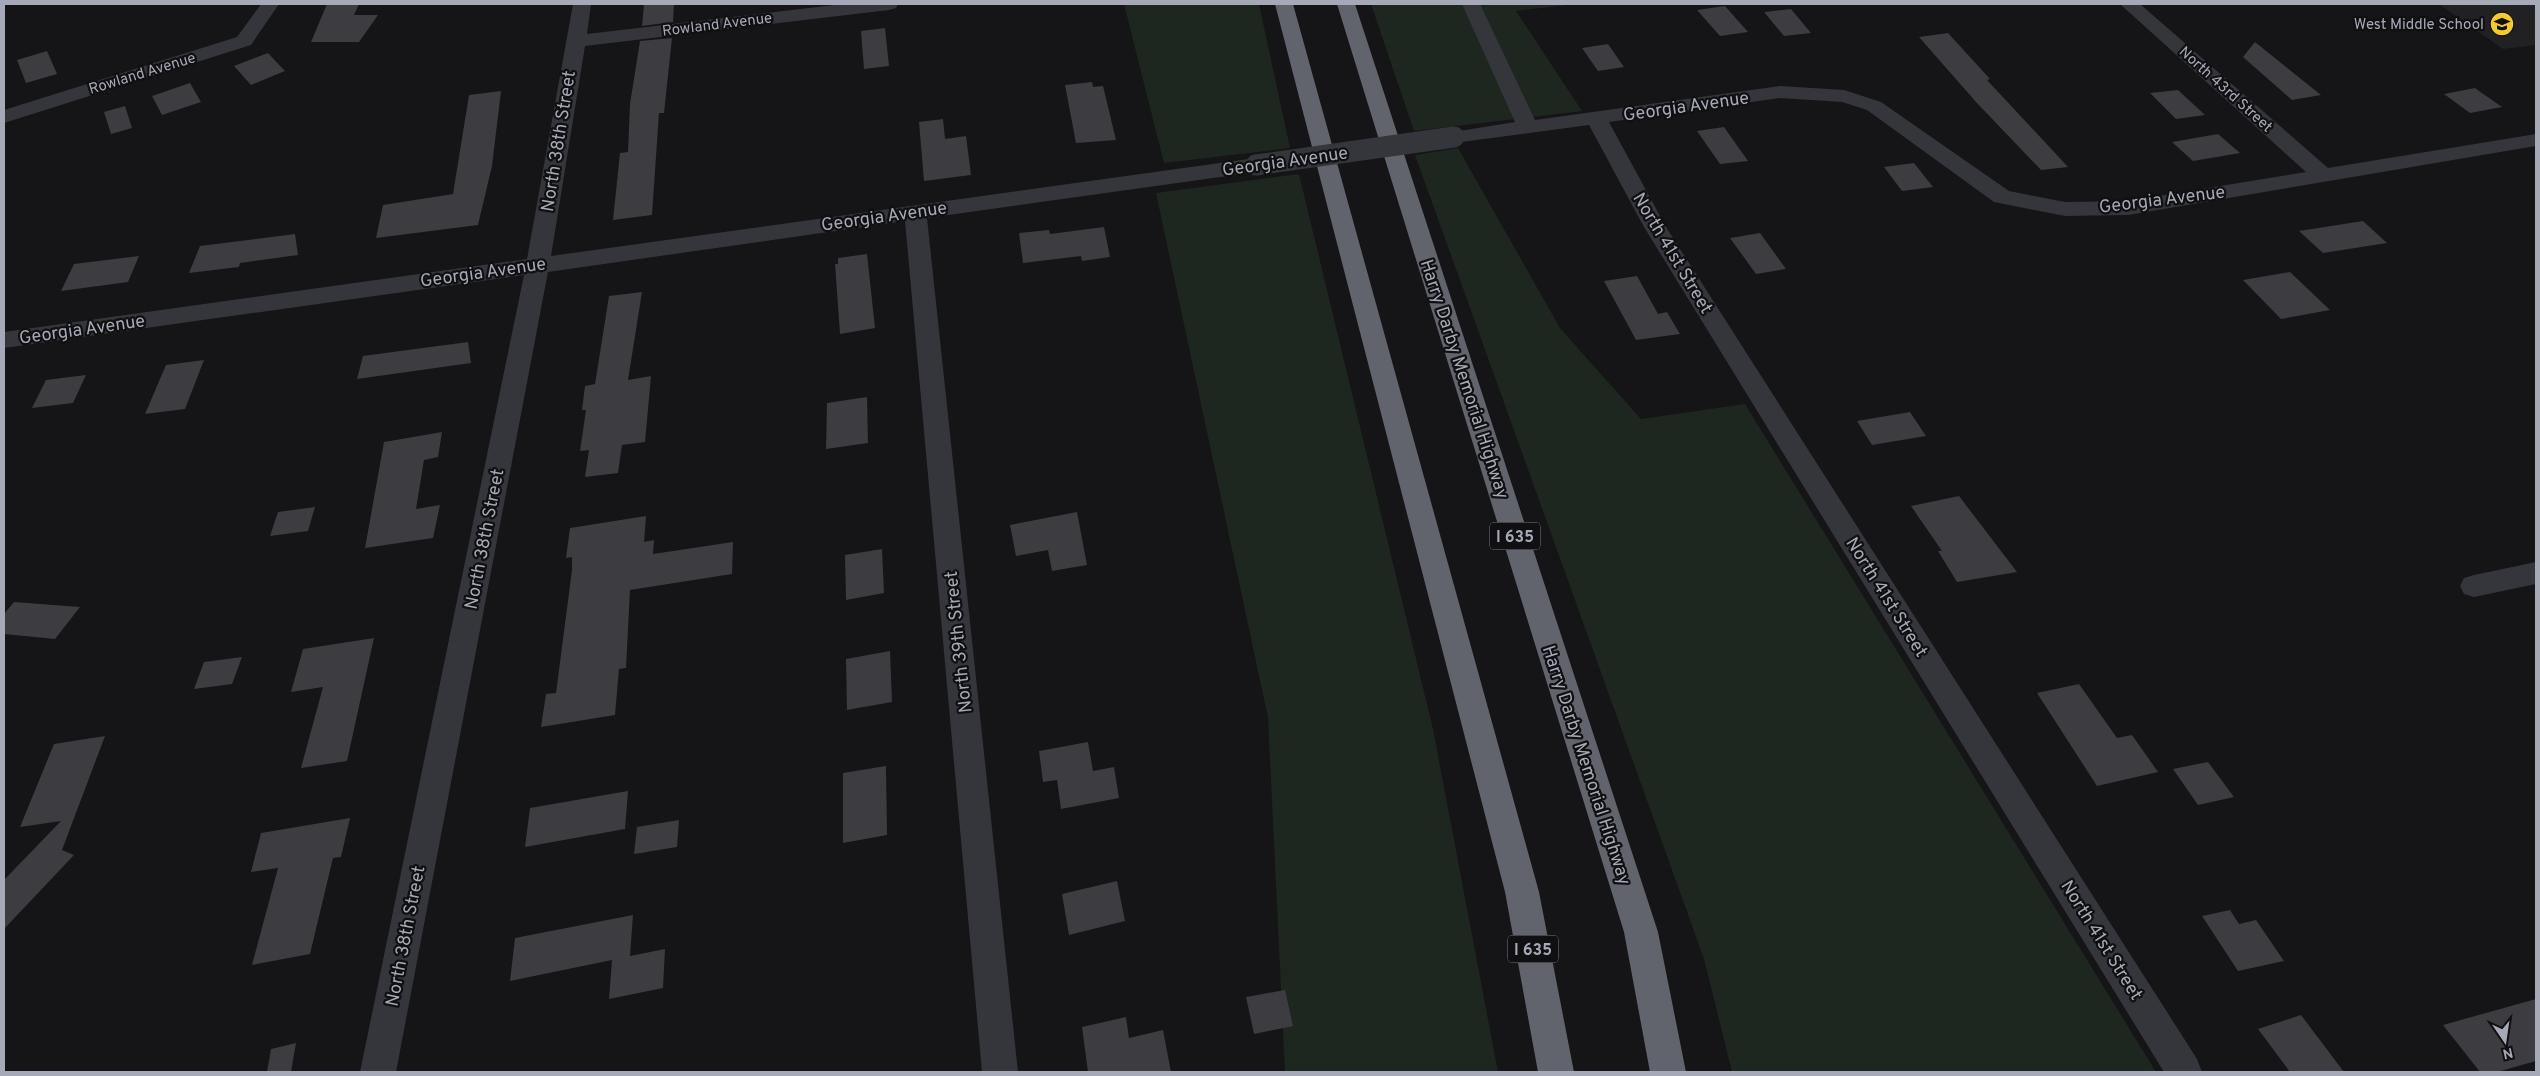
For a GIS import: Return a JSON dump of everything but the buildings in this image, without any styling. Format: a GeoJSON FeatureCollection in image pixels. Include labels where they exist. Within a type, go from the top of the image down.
{"type":"FeatureCollection","features":[{"type":"Feature","properties":{"kind":"highway","name":"I 635"},"geometry":{"type":"LineString","coordinates":[[1284,4],[1522,892],[1556,1072]]}},
{"type":"Feature","properties":{"kind":"highway","name":"Harry Darby Memorial Highway"},"geometry":{"type":"LineString","coordinates":[[1346,4],[1641,932],[1668,1072]]}},
{"type":"Feature","properties":{"kind":"street","name":"North 38th Street"},"geometry":{"type":"LineString","coordinates":[[378,1072],[538,264],[574,41],[582,4]]}},
{"type":"Feature","properties":{"kind":"street","name":"Rowland Avenue"},"geometry":{"type":"LineString","coordinates":[[574,41],[889,4]]}},
{"type":"Feature","properties":{"kind":"street"},"geometry":{"type":"LineString","coordinates":[[1471,4],[1528,127]]}},
{"type":"Feature","properties":{"kind":"street","name":"North 43rd Street"},"geometry":{"type":"LineString","coordinates":[[2129,4],[2323,175]]}},
{"type":"Feature","properties":{"kind":"street","name":"Rowland Avenue"},"geometry":{"type":"LineString","coordinates":[[4,117],[244,41],[269,7]]}},
{"type":"Feature","properties":{"kind":"street","name":"Georgia Avenue"},"geometry":{"type":"LineString","coordinates":[[4,340],[1780,92],[1844,96],[1874,106],[2002,197],[2065,209],[2128,208],[2536,140]]}},
{"type":"Feature","properties":{"kind":"street","name":"North 41st Street"},"geometry":{"type":"LineString","coordinates":[[1596,118],[1655,227],[2184,1072]]}},
{"type":"Feature","properties":{"kind":"street","name":"North 39th Street"},"geometry":{"type":"LineString","coordinates":[[915,212],[1000,1072]]}},
{"type":"Feature","properties":{"kind":"street"},"geometry":{"type":"LineString","coordinates":[[2474,586],[2536,573]]}},
{"type":"Feature","properties":{"kind":"shaded area"},"geometry":{"type":"Polygon","coordinates":[[[1124,4],[1259,4],[1290,148],[1164,163],[1124,4]]]}},
{"type":"Feature","properties":{"kind":"shaded area"},"geometry":{"type":"Polygon","coordinates":[[[1371,4],[1576,4],[1516,11],[1582,111],[1414,131],[1371,4]]]}},
{"type":"Feature","properties":{"kind":"shaded area","name":"West Middle School"},"geometry":{"type":"Polygon","coordinates":[[[2439,4],[2536,4],[2536,45],[2503,49],[2439,4]]]}},
{"type":"Feature","properties":{"kind":"shaded area"},"geometry":{"type":"Polygon","coordinates":[[[1458,148],[1560,328],[1641,419],[1745,404],[2156,1072],[1732,1072],[1704,959],[1415,155],[1458,148]]]}},
{"type":"Feature","properties":{"kind":"shaded area"},"geometry":{"type":"Polygon","coordinates":[[[1299,174],[1433,729],[1498,1072],[1285,1072],[1268,718],[1156,193],[1299,174]]]}},
{"type":"Feature","properties":{"kind":"place","name":"West Middle School"},"geometry":{"type":"Point","coordinates":[2502,24]}}]}
